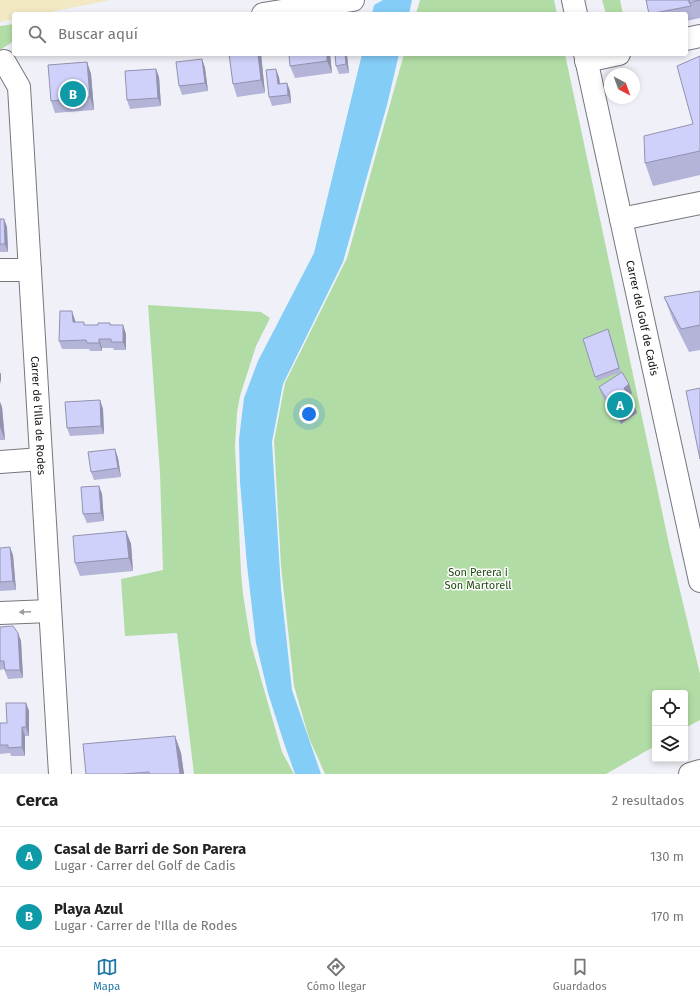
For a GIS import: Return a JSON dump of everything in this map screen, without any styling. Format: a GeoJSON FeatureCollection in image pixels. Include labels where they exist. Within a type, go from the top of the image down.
{"type":"FeatureCollection","features":[{"type":"Feature","properties":{"kind":"street"},"geometry":{"type":"LineString","coordinates":[[276,12],[353,0]]}},
{"type":"Feature","properties":{"kind":"street"},"geometry":{"type":"LineString","coordinates":[[573,0],[576,12]]}},
{"type":"Feature","properties":{"kind":"street"},"geometry":{"type":"LineString","coordinates":[[688,39],[700,36]]}},
{"type":"Feature","properties":{"kind":"street"},"geometry":{"type":"LineString","coordinates":[[586,58],[602,56]]}},
{"type":"Feature","properties":{"kind":"street","name":"Carrer del Golf de Cadis"},"geometry":{"type":"LineString","coordinates":[[586,58],[700,581]]}},
{"type":"Feature","properties":{"kind":"street","name":"Carrer de l'Illa de Rodes"},"geometry":{"type":"LineString","coordinates":[[7,59],[19,87],[60,774]]}},
{"type":"Feature","properties":{"kind":"street"},"geometry":{"type":"LineString","coordinates":[[621,219],[700,203]]}},
{"type":"Feature","properties":{"kind":"street"},"geometry":{"type":"LineString","coordinates":[[0,270],[30,270]]}},
{"type":"Feature","properties":{"kind":"street"},"geometry":{"type":"LineString","coordinates":[[0,462],[41,459]]}},
{"type":"Feature","properties":{"kind":"street"},"geometry":{"type":"LineString","coordinates":[[0,614],[50,611]]}},
{"type":"Feature","properties":{"kind":"street"},"geometry":{"type":"LineString","coordinates":[[690,774],[700,771]]}},
{"type":"Feature","properties":{"kind":"green space"},"geometry":{"type":"Polygon","coordinates":[[[420,0],[554,0],[557,12],[417,12],[420,0]]]}},
{"type":"Feature","properties":{"kind":"green space"},"geometry":{"type":"Polygon","coordinates":[[[602,0],[620,0],[623,12],[605,12],[602,0]]]}},
{"type":"Feature","properties":{"kind":"green space"},"geometry":{"type":"Polygon","coordinates":[[[12,24],[12,42],[0,50],[0,26],[12,24]]]}},
{"type":"Feature","properties":{"kind":"green space","name":"Son Perera i Son Martorell"},"geometry":{"type":"Polygon","coordinates":[[[403,56],[565,56],[670,549],[700,674],[700,720],[688,726],[688,690],[652,690],[652,748],[606,774],[325,774],[309,738],[294,686],[281,566],[274,441],[285,383],[347,258],[403,56]]]}},
{"type":"Feature","properties":{"kind":"green space"},"geometry":{"type":"Polygon","coordinates":[[[148,305],[261,312],[270,318],[256,346],[240,396],[237,413],[235,446],[241,572],[251,644],[282,752],[294,774],[194,774],[177,633],[125,636],[121,579],[163,570],[160,473],[148,305]]]}},
{"type":"Feature","properties":{"kind":"sand"},"geometry":{"type":"Polygon","coordinates":[[[0,0],[111,0],[50,12],[12,12],[12,19],[0,22],[0,0]]]}},
{"type":"Feature","properties":{"kind":"water"},"geometry":{"type":"Polygon","coordinates":[[[383,0],[412,0],[409,12],[372,12],[374,5],[383,0]]]}},
{"type":"Feature","properties":{"kind":"water"},"geometry":{"type":"Polygon","coordinates":[[[362,56],[399,56],[387,105],[343,262],[283,384],[272,442],[281,589],[292,690],[321,774],[295,774],[268,693],[256,643],[247,565],[240,482],[239,439],[244,398],[258,361],[314,253],[362,56]]]}},
{"type":"Feature","properties":{"kind":"building"},"geometry":{"type":"Polygon","coordinates":[[[646,0],[689,0],[691,6],[660,12],[649,12],[646,0]]]}},
{"type":"Feature","properties":{"kind":"building"},"geometry":{"type":"Polygon","coordinates":[[[689,0],[700,0],[689,3],[689,0]]]}},
{"type":"Feature","properties":{"kind":"building"},"geometry":{"type":"Polygon","coordinates":[[[229,56],[258,56],[261,80],[233,84],[229,56]]]}},
{"type":"Feature","properties":{"kind":"building"},"geometry":{"type":"Polygon","coordinates":[[[289,56],[327,56],[327,61],[290,66],[289,56]]]}},
{"type":"Feature","properties":{"kind":"building"},"geometry":{"type":"Polygon","coordinates":[[[335,56],[345,56],[346,64],[336,66],[335,56]]]}},
{"type":"Feature","properties":{"kind":"building"},"geometry":{"type":"Polygon","coordinates":[[[700,56],[700,151],[645,163],[644,136],[693,124],[677,66],[700,56]]]}},
{"type":"Feature","properties":{"kind":"building"},"geometry":{"type":"Polygon","coordinates":[[[202,59],[205,83],[179,86],[176,62],[202,59]]]}},
{"type":"Feature","properties":{"kind":"building"},"geometry":{"type":"Polygon","coordinates":[[[87,62],[90,97],[51,101],[48,65],[87,62]]]}},
{"type":"Feature","properties":{"kind":"building"},"geometry":{"type":"Polygon","coordinates":[[[156,69],[158,98],[127,100],[125,71],[156,69]]]}},
{"type":"Feature","properties":{"kind":"building"},"geometry":{"type":"Polygon","coordinates":[[[276,69],[278,84],[287,83],[288,95],[269,97],[266,70],[276,69]]]}},
{"type":"Feature","properties":{"kind":"building"},"geometry":{"type":"Polygon","coordinates":[[[0,219],[4,219],[5,244],[0,244],[0,219]]]}},
{"type":"Feature","properties":{"kind":"building"},"geometry":{"type":"Polygon","coordinates":[[[700,291],[700,325],[681,329],[664,297],[700,291]]]}},
{"type":"Feature","properties":{"kind":"building"},"geometry":{"type":"Polygon","coordinates":[[[60,311],[72,311],[73,322],[84,322],[84,325],[110,323],[110,325],[123,325],[123,342],[111,342],[111,339],[99,339],[99,343],[87,343],[86,340],[59,341],[60,311]]]}},
{"type":"Feature","properties":{"kind":"building"},"geometry":{"type":"Polygon","coordinates":[[[608,329],[619,368],[595,377],[583,339],[608,329]]]}},
{"type":"Feature","properties":{"kind":"building"},"geometry":{"type":"Polygon","coordinates":[[[622,372],[629,384],[624,388],[634,404],[617,415],[599,387],[622,372]]]}},
{"type":"Feature","properties":{"kind":"building"},"geometry":{"type":"Polygon","coordinates":[[[700,388],[700,459],[686,391],[700,388]]]}},
{"type":"Feature","properties":{"kind":"building"},"geometry":{"type":"Polygon","coordinates":[[[100,400],[101,426],[67,428],[65,402],[100,400]]]}},
{"type":"Feature","properties":{"kind":"building"},"geometry":{"type":"Polygon","coordinates":[[[115,449],[118,468],[91,472],[88,452],[115,449]]]}},
{"type":"Feature","properties":{"kind":"building"},"geometry":{"type":"Polygon","coordinates":[[[99,486],[101,513],[83,514],[81,487],[99,486]]]}},
{"type":"Feature","properties":{"kind":"building"},"geometry":{"type":"Polygon","coordinates":[[[126,531],[129,558],[75,563],[73,536],[126,531]]]}},
{"type":"Feature","properties":{"kind":"building"},"geometry":{"type":"Polygon","coordinates":[[[10,547],[13,581],[0,582],[0,548],[10,547]]]}},
{"type":"Feature","properties":{"kind":"building"},"geometry":{"type":"Polygon","coordinates":[[[13,626],[18,633],[20,670],[5,670],[4,661],[0,661],[0,627],[13,626]]]}},
{"type":"Feature","properties":{"kind":"building"},"geometry":{"type":"Polygon","coordinates":[[[6,703],[26,703],[26,727],[22,727],[22,747],[8,748],[8,745],[0,745],[0,723],[7,723],[6,703]]]}},
{"type":"Feature","properties":{"kind":"building"},"geometry":{"type":"Polygon","coordinates":[[[175,736],[180,774],[149,774],[149,772],[86,774],[83,744],[175,736]]]}},
{"type":"Feature","properties":{"kind":"place","name":"Playa Azul"},"geometry":{"type":"Point","coordinates":[73,94]}},
{"type":"Feature","properties":{"kind":"place","name":"Casal de Barri de Son Parera"},"geometry":{"type":"Point","coordinates":[620,405]}}]}
